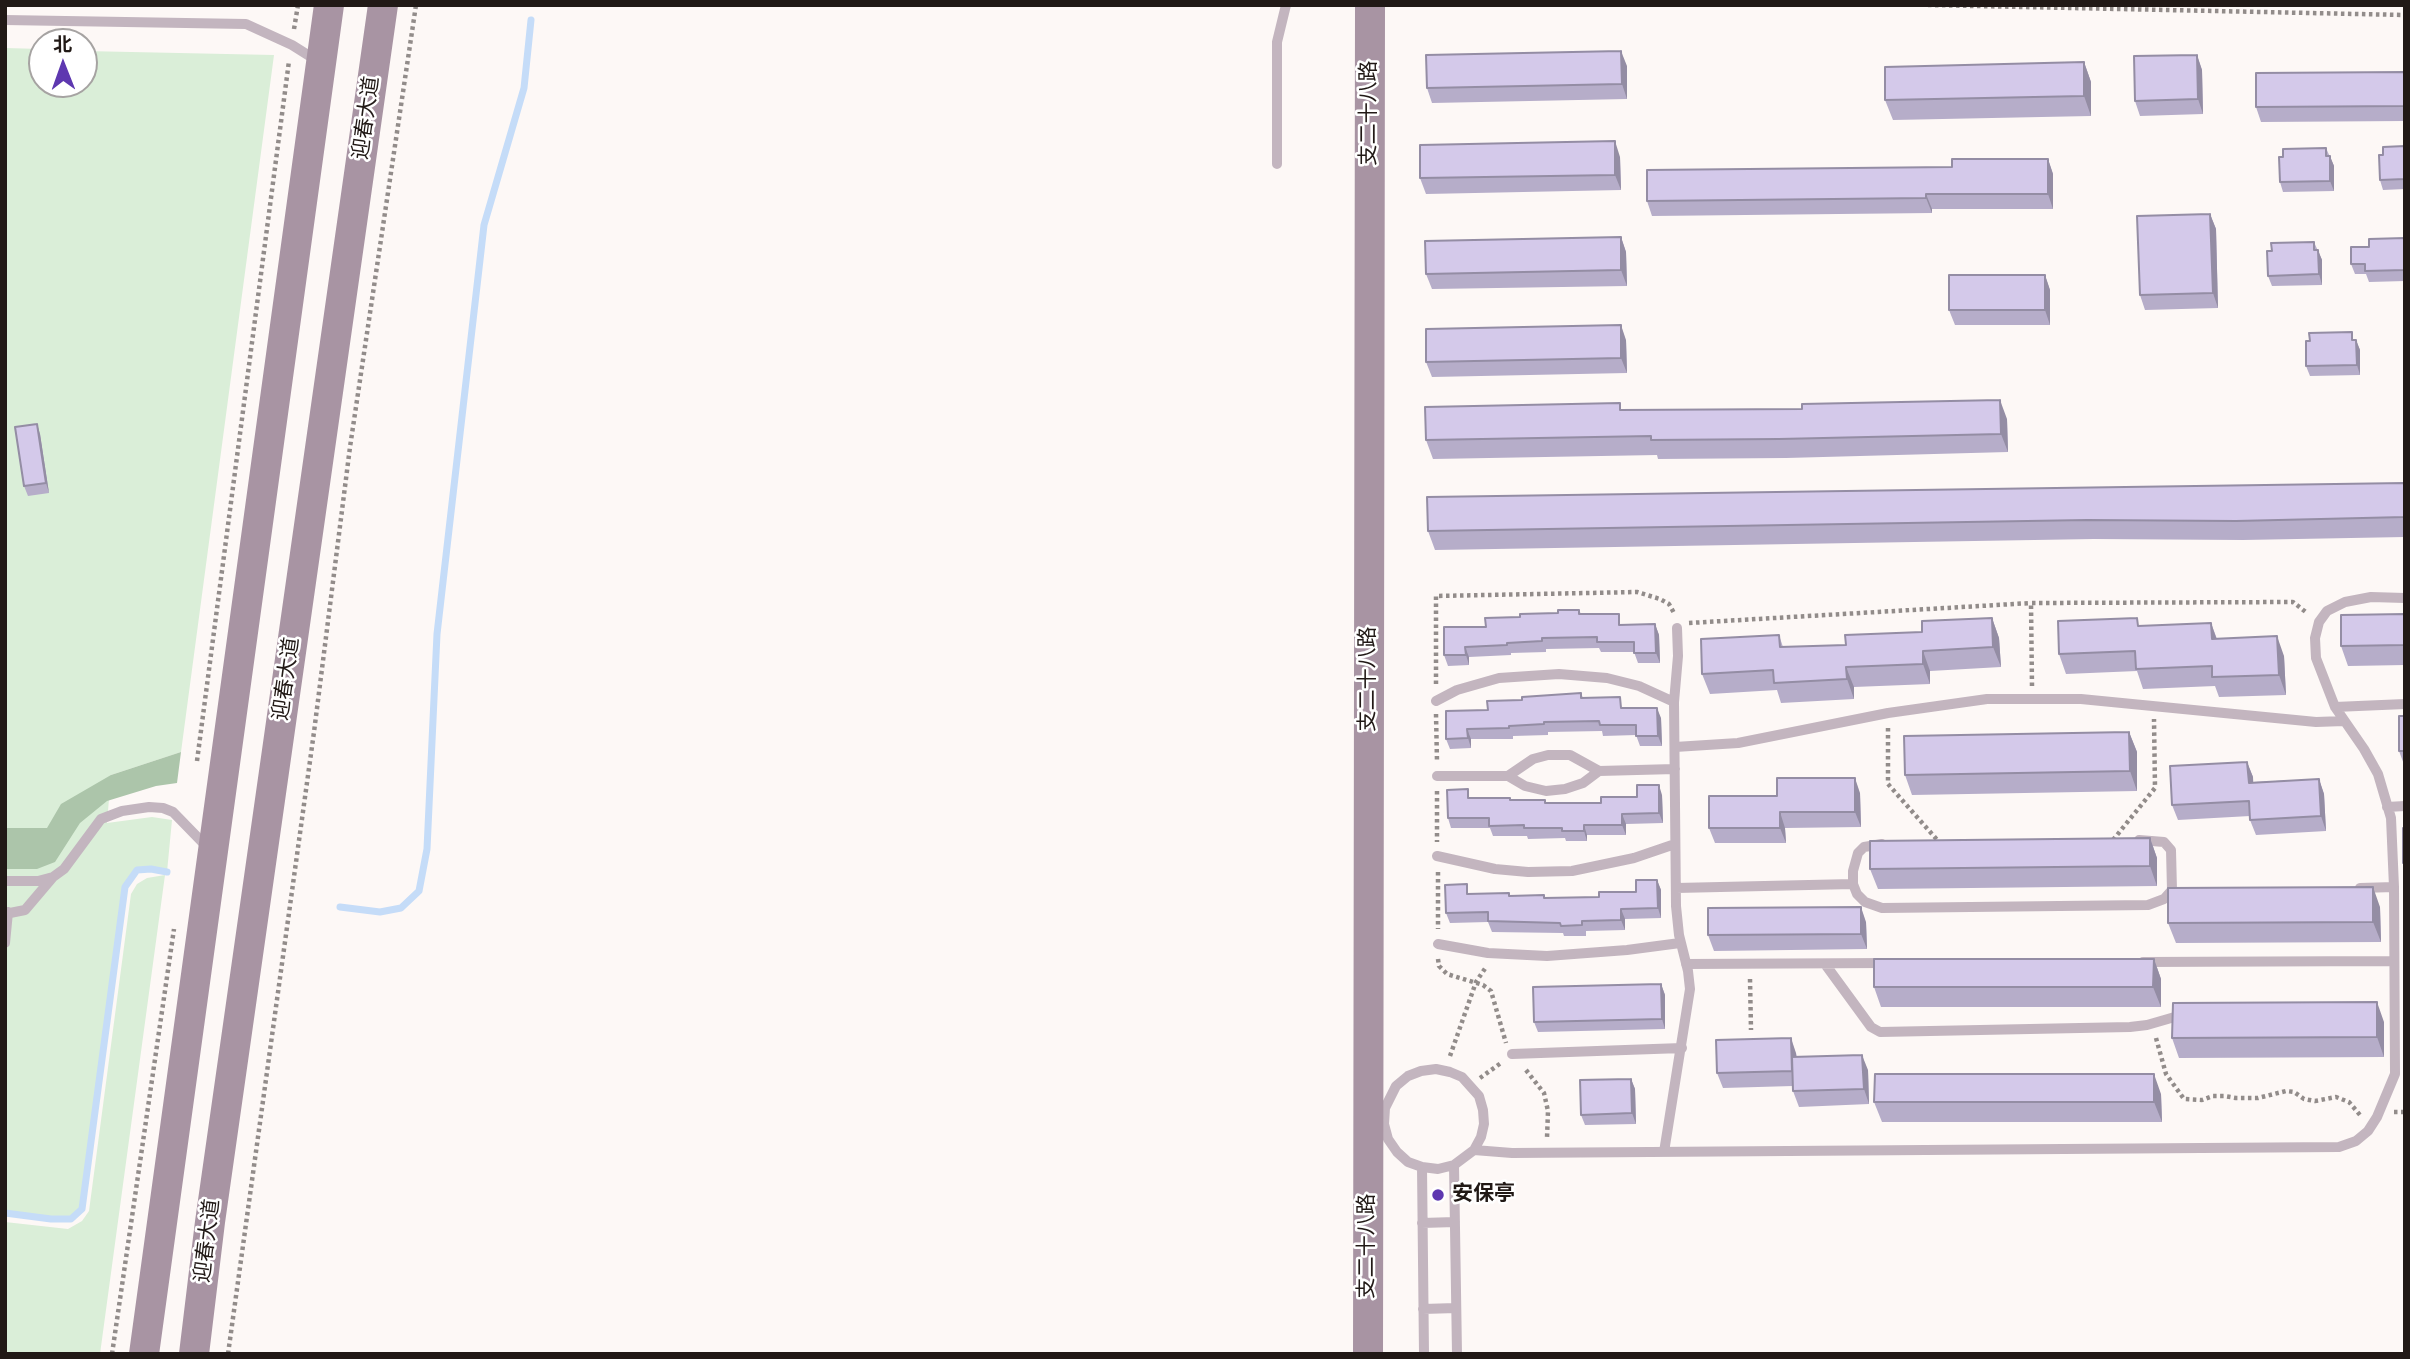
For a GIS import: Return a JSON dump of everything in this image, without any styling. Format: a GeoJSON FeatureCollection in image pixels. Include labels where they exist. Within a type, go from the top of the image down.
{"type":"FeatureCollection","features":[{"type":"Feature","properties":{"kind":"main road"},"geometry":{"type":"LineString","coordinates":[[144,1354],[329,5]]}},
{"type":"Feature","properties":{"kind":"main road","name":"迎春大道"},"geometry":{"type":"LineString","coordinates":[[194,1354],[218,1167],[383,5]]}},
{"type":"Feature","properties":{"kind":"main road","name":"支二十八路"},"geometry":{"type":"LineString","coordinates":[[1368,1354],[1370,5]]}},
{"type":"Feature","properties":{"kind":"lane"},"geometry":{"type":"LineString","coordinates":[[1277,164],[1277,42],[1286,5]]}},
{"type":"Feature","properties":{"kind":"lane"},"geometry":{"type":"LineString","coordinates":[[5,20],[246,24],[292,45],[321,63]]}},
{"type":"Feature","properties":{"kind":"lane"},"geometry":{"type":"LineString","coordinates":[[1474,1150],[1546,1153],[2339,1147],[2356,1141],[2371,1126],[2390,1089],[2395,1074],[2400,1028],[2390,1008],[2399,922],[2394,887],[2391,818],[2378,774],[2364,748],[2335,708],[2316,658],[2315,638],[2319,622],[2328,611],[2345,601],[2371,597],[2405,598]]}},
{"type":"Feature","properties":{"kind":"lane"},"geometry":{"type":"LineString","coordinates":[[1664,1152],[1690,989],[1680,943],[1676,888],[1674,702],[1678,656],[1677,628]]}},
{"type":"Feature","properties":{"kind":"lane"},"geometry":{"type":"LineString","coordinates":[[1436,701],[1457,690],[1499,678],[1559,674],[1607,678],[1639,687],[1674,702]]}},
{"type":"Feature","properties":{"kind":"lane"},"geometry":{"type":"LineString","coordinates":[[1675,747],[1738,743],[1888,713],[1987,699],[2032,698],[2154,705],[2316,722],[2344,721]]}},
{"type":"Feature","properties":{"kind":"lane"},"geometry":{"type":"LineString","coordinates":[[2335,708],[2405,704]]}},
{"type":"Feature","properties":{"kind":"lane"},"geometry":{"type":"LineString","coordinates":[[1508,776],[1533,759],[1548,755],[1570,755],[1599,771],[1675,769]]}},
{"type":"Feature","properties":{"kind":"lane"},"geometry":{"type":"LineString","coordinates":[[1437,776],[1508,776],[1525,786],[1546,791],[1583,783],[1599,771]]}},
{"type":"Feature","properties":{"kind":"lane"},"geometry":{"type":"LineString","coordinates":[[2387,807],[2405,806]]}},
{"type":"Feature","properties":{"kind":"lane"},"geometry":{"type":"LineString","coordinates":[[5,943],[7,913],[25,910],[53,877],[64,869],[100,819],[122,811],[163,808],[173,812],[212,853]]}},
{"type":"Feature","properties":{"kind":"lane"},"geometry":{"type":"LineString","coordinates":[[1888,844],[1864,847],[1858,853],[1853,870],[1853,884],[1857,894],[1872,906],[2148,905],[2164,899],[2172,890],[2171,850],[2164,842],[2113,840]]}},
{"type":"Feature","properties":{"kind":"lane"},"geometry":{"type":"LineString","coordinates":[[1437,856],[1506,870],[1572,871],[1623,861],[1675,844]]}},
{"type":"Feature","properties":{"kind":"lane"},"geometry":{"type":"LineString","coordinates":[[5,881],[38,881],[53,877]]}},
{"type":"Feature","properties":{"kind":"lane"},"geometry":{"type":"LineString","coordinates":[[1676,888],[1853,884]]}},
{"type":"Feature","properties":{"kind":"lane"},"geometry":{"type":"LineString","coordinates":[[2352,888],[2394,887]]}},
{"type":"Feature","properties":{"kind":"lane"},"geometry":{"type":"LineString","coordinates":[[2172,890],[2186,890]]}},
{"type":"Feature","properties":{"kind":"lane"},"geometry":{"type":"LineString","coordinates":[[1438,944],[1500,954],[1534,956],[1581,955],[1680,943]]}},
{"type":"Feature","properties":{"kind":"lane"},"geometry":{"type":"LineString","coordinates":[[2130,962],[2394,961]]}},
{"type":"Feature","properties":{"kind":"lane"},"geometry":{"type":"LineString","coordinates":[[1686,964],[1894,963]]}},
{"type":"Feature","properties":{"kind":"lane"},"geometry":{"type":"LineString","coordinates":[[1825,964],[1871,1027],[1880,1032],[2130,1027],[2189,1013],[2202,1013]]}},
{"type":"Feature","properties":{"kind":"lane"},"geometry":{"type":"LineString","coordinates":[[1512,1054],[1682,1048]]}},
{"type":"Feature","properties":{"kind":"lane"},"geometry":{"type":"LineString","coordinates":[[1446,1070],[1462,1077],[1471,1085],[1479,1096],[1484,1117],[1481,1137],[1474,1150],[1454,1165],[1438,1169],[1408,1162],[1397,1152],[1388,1139],[1384,1124],[1385,1108],[1396,1086],[1408,1076],[1422,1071],[1446,1070]]}},
{"type":"Feature","properties":{"kind":"lane"},"geometry":{"type":"LineString","coordinates":[[1454,1165],[1457,1354]]}},
{"type":"Feature","properties":{"kind":"lane"},"geometry":{"type":"LineString","coordinates":[[1422,1167],[1424,1354]]}},
{"type":"Feature","properties":{"kind":"lane"},"geometry":{"type":"LineString","coordinates":[[1422,1223],[1455,1222]]}},
{"type":"Feature","properties":{"kind":"lane"},"geometry":{"type":"LineString","coordinates":[[1423,1309],[1456,1308]]}},
{"type":"Feature","properties":{"kind":"path"},"geometry":{"type":"LineString","coordinates":[[195,773],[298,5]]}},
{"type":"Feature","properties":{"kind":"path"},"geometry":{"type":"LineString","coordinates":[[228,1354],[314,732],[350,447],[416,5]]}},
{"type":"Feature","properties":{"kind":"path"},"geometry":{"type":"LineString","coordinates":[[1928,5],[2405,15]]}},
{"type":"Feature","properties":{"kind":"path"},"geometry":{"type":"LineString","coordinates":[[1546,1153],[1548,1111],[1544,1093],[1512,1054],[1491,991],[1476,982],[1447,974],[1439,966],[1436,596],[1637,592],[1650,594],[1669,604],[1674,611],[1676,624],[2031,603],[2293,602],[2319,622]]}},
{"type":"Feature","properties":{"kind":"path"},"geometry":{"type":"LineString","coordinates":[[2031,603],[2032,698]]}},
{"type":"Feature","properties":{"kind":"path"},"geometry":{"type":"LineString","coordinates":[[2113,840],[2155,788],[2154,705]]}},
{"type":"Feature","properties":{"kind":"path"},"geometry":{"type":"LineString","coordinates":[[1888,713],[1888,784],[1939,842]]}},
{"type":"Feature","properties":{"kind":"path"},"geometry":{"type":"LineString","coordinates":[[112,1354],[175,921]]}},
{"type":"Feature","properties":{"kind":"path"},"geometry":{"type":"LineString","coordinates":[[1446,1070],[1476,982],[1500,954]]}},
{"type":"Feature","properties":{"kind":"path"},"geometry":{"type":"LineString","coordinates":[[1750,964],[1751,1030]]}},
{"type":"Feature","properties":{"kind":"path"},"geometry":{"type":"LineString","coordinates":[[2152,1023],[2166,1074],[2184,1099],[2202,1100],[2213,1096],[2258,1098],[2286,1091],[2315,1101],[2336,1097],[2348,1102],[2371,1126]]}},
{"type":"Feature","properties":{"kind":"path"},"geometry":{"type":"LineString","coordinates":[[1471,1085],[1512,1054]]}},
{"type":"Feature","properties":{"kind":"green space"},"geometry":{"type":"Polygon","coordinates":[[[5,48],[28,49],[28,98],[98,98],[98,51],[274,55],[181,752],[111,775],[107,823],[152,817],[172,820],[167,872],[137,870],[125,887],[82,1209],[71,1219],[5,1213],[5,48]]]}},
{"type":"Feature","properties":{"kind":"green space"},"geometry":{"type":"Polygon","coordinates":[[[181,752],[177,783],[156,786],[107,801],[80,823],[55,862],[37,869],[5,869],[5,828],[47,828],[61,804],[111,775],[181,752]]]}},
{"type":"Feature","properties":{"kind":"green space"},"geometry":{"type":"Polygon","coordinates":[[[165,875],[100,1354],[5,1354],[5,1222],[68,1229],[82,1221],[89,1211],[131,894],[137,884],[147,878],[165,875]]]}},
{"type":"Feature","properties":{"kind":"building"},"geometry":{"type":"Polygon","coordinates":[[[1621,51],[1622,84],[1427,88],[1426,55],[1621,51]]]}},
{"type":"Feature","properties":{"kind":"building"},"geometry":{"type":"Polygon","coordinates":[[[2197,55],[2198,99],[2135,101],[2134,56],[2197,55]]]}},
{"type":"Feature","properties":{"kind":"building"},"geometry":{"type":"Polygon","coordinates":[[[2084,62],[2084,96],[1885,100],[1885,67],[2084,62]]]}},
{"type":"Feature","properties":{"kind":"building"},"geometry":{"type":"Polygon","coordinates":[[[2405,72],[2405,106],[2256,107],[2256,73],[2405,72]]]}},
{"type":"Feature","properties":{"kind":"building"},"geometry":{"type":"Polygon","coordinates":[[[1615,141],[1615,175],[1420,178],[1420,145],[1615,141]]]}},
{"type":"Feature","properties":{"kind":"building"},"geometry":{"type":"Polygon","coordinates":[[[2405,146],[2405,179],[2380,180],[2379,155],[2383,155],[2383,147],[2405,146]]]}},
{"type":"Feature","properties":{"kind":"building"},"geometry":{"type":"Polygon","coordinates":[[[2326,148],[2326,156],[2330,156],[2330,181],[2280,182],[2279,157],[2283,157],[2283,149],[2326,148]]]}},
{"type":"Feature","properties":{"kind":"building"},"geometry":{"type":"Polygon","coordinates":[[[1952,159],[2048,159],[2048,194],[1926,194],[1926,198],[1647,201],[1647,170],[1952,167],[1952,159]]]}},
{"type":"Feature","properties":{"kind":"building"},"geometry":{"type":"Polygon","coordinates":[[[2210,214],[2213,293],[2140,295],[2137,216],[2210,214]]]}},
{"type":"Feature","properties":{"kind":"building"},"geometry":{"type":"Polygon","coordinates":[[[1621,237],[1621,270],[1426,274],[1425,241],[1621,237]]]}},
{"type":"Feature","properties":{"kind":"building"},"geometry":{"type":"Polygon","coordinates":[[[2405,238],[2405,270],[2365,271],[2365,264],[2351,264],[2351,247],[2369,247],[2369,239],[2405,238]]]}},
{"type":"Feature","properties":{"kind":"building"},"geometry":{"type":"Polygon","coordinates":[[[2314,242],[2314,250],[2318,250],[2319,274],[2268,276],[2267,251],[2272,251],[2271,243],[2314,242]]]}},
{"type":"Feature","properties":{"kind":"building"},"geometry":{"type":"Polygon","coordinates":[[[1949,275],[2045,275],[2045,310],[1949,310],[1949,275]]]}},
{"type":"Feature","properties":{"kind":"building"},"geometry":{"type":"Polygon","coordinates":[[[1621,325],[1621,358],[1426,362],[1426,329],[1621,325]]]}},
{"type":"Feature","properties":{"kind":"building"},"geometry":{"type":"Polygon","coordinates":[[[2352,332],[2352,340],[2356,340],[2357,365],[2306,366],[2306,341],[2310,341],[2309,333],[2352,332]]]}},
{"type":"Feature","properties":{"kind":"building"},"geometry":{"type":"Polygon","coordinates":[[[2000,400],[2001,434],[1779,439],[1651,440],[1651,436],[1426,440],[1425,407],[1620,403],[1620,410],[1802,409],[1802,404],[2000,400]]]}},
{"type":"Feature","properties":{"kind":"building"},"geometry":{"type":"Polygon","coordinates":[[[37,424],[46,483],[24,486],[15,427],[37,424]]]}},
{"type":"Feature","properties":{"kind":"building"},"geometry":{"type":"Polygon","coordinates":[[[2405,483],[2405,517],[1428,531],[1427,497],[2405,483]]]}},
{"type":"Feature","properties":{"kind":"building"},"geometry":{"type":"Polygon","coordinates":[[[1558,610],[1579,610],[1579,614],[1619,614],[1619,625],[1655,624],[1656,653],[1634,653],[1634,642],[1597,642],[1597,637],[1542,638],[1542,641],[1465,647],[1466,655],[1444,655],[1444,627],[1486,627],[1485,618],[1558,613],[1558,610]]]}},
{"type":"Feature","properties":{"kind":"building"},"geometry":{"type":"Polygon","coordinates":[[[2405,614],[2405,645],[2341,646],[2341,615],[2405,614]]]}},
{"type":"Feature","properties":{"kind":"building"},"geometry":{"type":"Polygon","coordinates":[[[1992,618],[1993,647],[1923,651],[1923,664],[1846,667],[1847,679],[1774,683],[1773,670],[1702,674],[1701,639],[1779,635],[1780,647],[1846,645],[1845,635],[1922,632],[1922,621],[1992,618]]]}},
{"type":"Feature","properties":{"kind":"building"},"geometry":{"type":"Polygon","coordinates":[[[2137,618],[2138,626],[2211,623],[2212,639],[2277,636],[2279,675],[2212,677],[2212,666],[2136,669],[2135,651],[2059,654],[2058,621],[2137,618]]]}},
{"type":"Feature","properties":{"kind":"building"},"geometry":{"type":"Polygon","coordinates":[[[1581,693],[1581,698],[1620,697],[1621,708],[1657,708],[1658,736],[1636,736],[1636,725],[1600,725],[1599,721],[1544,722],[1509,728],[1467,729],[1468,738],[1446,739],[1446,711],[1488,710],[1487,701],[1581,693]]]}},
{"type":"Feature","properties":{"kind":"building"},"geometry":{"type":"Polygon","coordinates":[[[2399,716],[2405,716],[2405,751],[2399,751],[2399,716]]]}},
{"type":"Feature","properties":{"kind":"building"},"geometry":{"type":"Polygon","coordinates":[[[2129,732],[2130,771],[1905,775],[1904,736],[2129,732]]]}},
{"type":"Feature","properties":{"kind":"building"},"geometry":{"type":"Polygon","coordinates":[[[2247,762],[2249,783],[2319,779],[2321,816],[2250,820],[2249,801],[2172,805],[2170,766],[2247,762]]]}},
{"type":"Feature","properties":{"kind":"building"},"geometry":{"type":"Polygon","coordinates":[[[1777,778],[1855,778],[1855,812],[1780,812],[1780,828],[1709,828],[1709,796],[1777,796],[1777,778]]]}},
{"type":"Feature","properties":{"kind":"building"},"geometry":{"type":"Polygon","coordinates":[[[1637,785],[1659,785],[1659,813],[1622,814],[1622,825],[1584,825],[1584,831],[1562,831],[1562,828],[1524,828],[1524,825],[1489,826],[1489,818],[1448,818],[1447,790],[1468,789],[1468,798],[1545,800],[1545,803],[1601,803],[1601,797],[1637,797],[1637,785]]]}},
{"type":"Feature","properties":{"kind":"building"},"geometry":{"type":"Polygon","coordinates":[[[2405,828],[2405,863],[2403,863],[2405,828]]]}},
{"type":"Feature","properties":{"kind":"building"},"geometry":{"type":"Polygon","coordinates":[[[2150,838],[2150,866],[1870,869],[1870,841],[2150,838]]]}},
{"type":"Feature","properties":{"kind":"building"},"geometry":{"type":"Polygon","coordinates":[[[1636,880],[1657,880],[1658,908],[1621,909],[1621,920],[1582,921],[1582,925],[1561,926],[1560,923],[1488,921],[1488,912],[1446,913],[1445,885],[1467,884],[1467,894],[1509,893],[1509,896],[1544,895],[1544,898],[1599,897],[1599,892],[1636,892],[1636,880]]]}},
{"type":"Feature","properties":{"kind":"building"},"geometry":{"type":"Polygon","coordinates":[[[2373,887],[2373,922],[2168,923],[2168,888],[2373,887]]]}},
{"type":"Feature","properties":{"kind":"building"},"geometry":{"type":"Polygon","coordinates":[[[1861,907],[1861,934],[1708,935],[1708,908],[1861,907]]]}},
{"type":"Feature","properties":{"kind":"building"},"geometry":{"type":"Polygon","coordinates":[[[1874,959],[2154,959],[2153,987],[1874,987],[1874,959]]]}},
{"type":"Feature","properties":{"kind":"building"},"geometry":{"type":"Polygon","coordinates":[[[1661,984],[1662,1019],[1534,1022],[1533,987],[1661,984]]]}},
{"type":"Feature","properties":{"kind":"building"},"geometry":{"type":"Polygon","coordinates":[[[2377,1002],[2377,1037],[2172,1038],[2173,1003],[2377,1002]]]}},
{"type":"Feature","properties":{"kind":"building"},"geometry":{"type":"Polygon","coordinates":[[[1791,1038],[1792,1071],[1717,1073],[1716,1040],[1791,1038]]]}},
{"type":"Feature","properties":{"kind":"building"},"geometry":{"type":"Polygon","coordinates":[[[1862,1055],[1864,1089],[1793,1091],[1792,1057],[1862,1055]]]}},
{"type":"Feature","properties":{"kind":"building"},"geometry":{"type":"Polygon","coordinates":[[[1875,1074],[2154,1074],[2154,1102],[1874,1102],[1875,1074]]]}},
{"type":"Feature","properties":{"kind":"building"},"geometry":{"type":"Polygon","coordinates":[[[1631,1079],[1632,1113],[1581,1115],[1580,1080],[1631,1079]]]}},
{"type":"Feature","properties":{"kind":"waterway"},"geometry":{"type":"LineString","coordinates":[[340,907],[380,912],[401,908],[419,891],[427,849],[437,634],[484,225],[524,88],[531,20]]}},
{"type":"Feature","properties":{"kind":"waterway"},"geometry":{"type":"LineString","coordinates":[[5,1213],[71,1219],[82,1209],[125,887],[137,870],[167,872]]}},
{"type":"Feature","properties":{"kind":"place","name":"安保亭"},"geometry":{"type":"Point","coordinates":[1438,1195]}}]}
